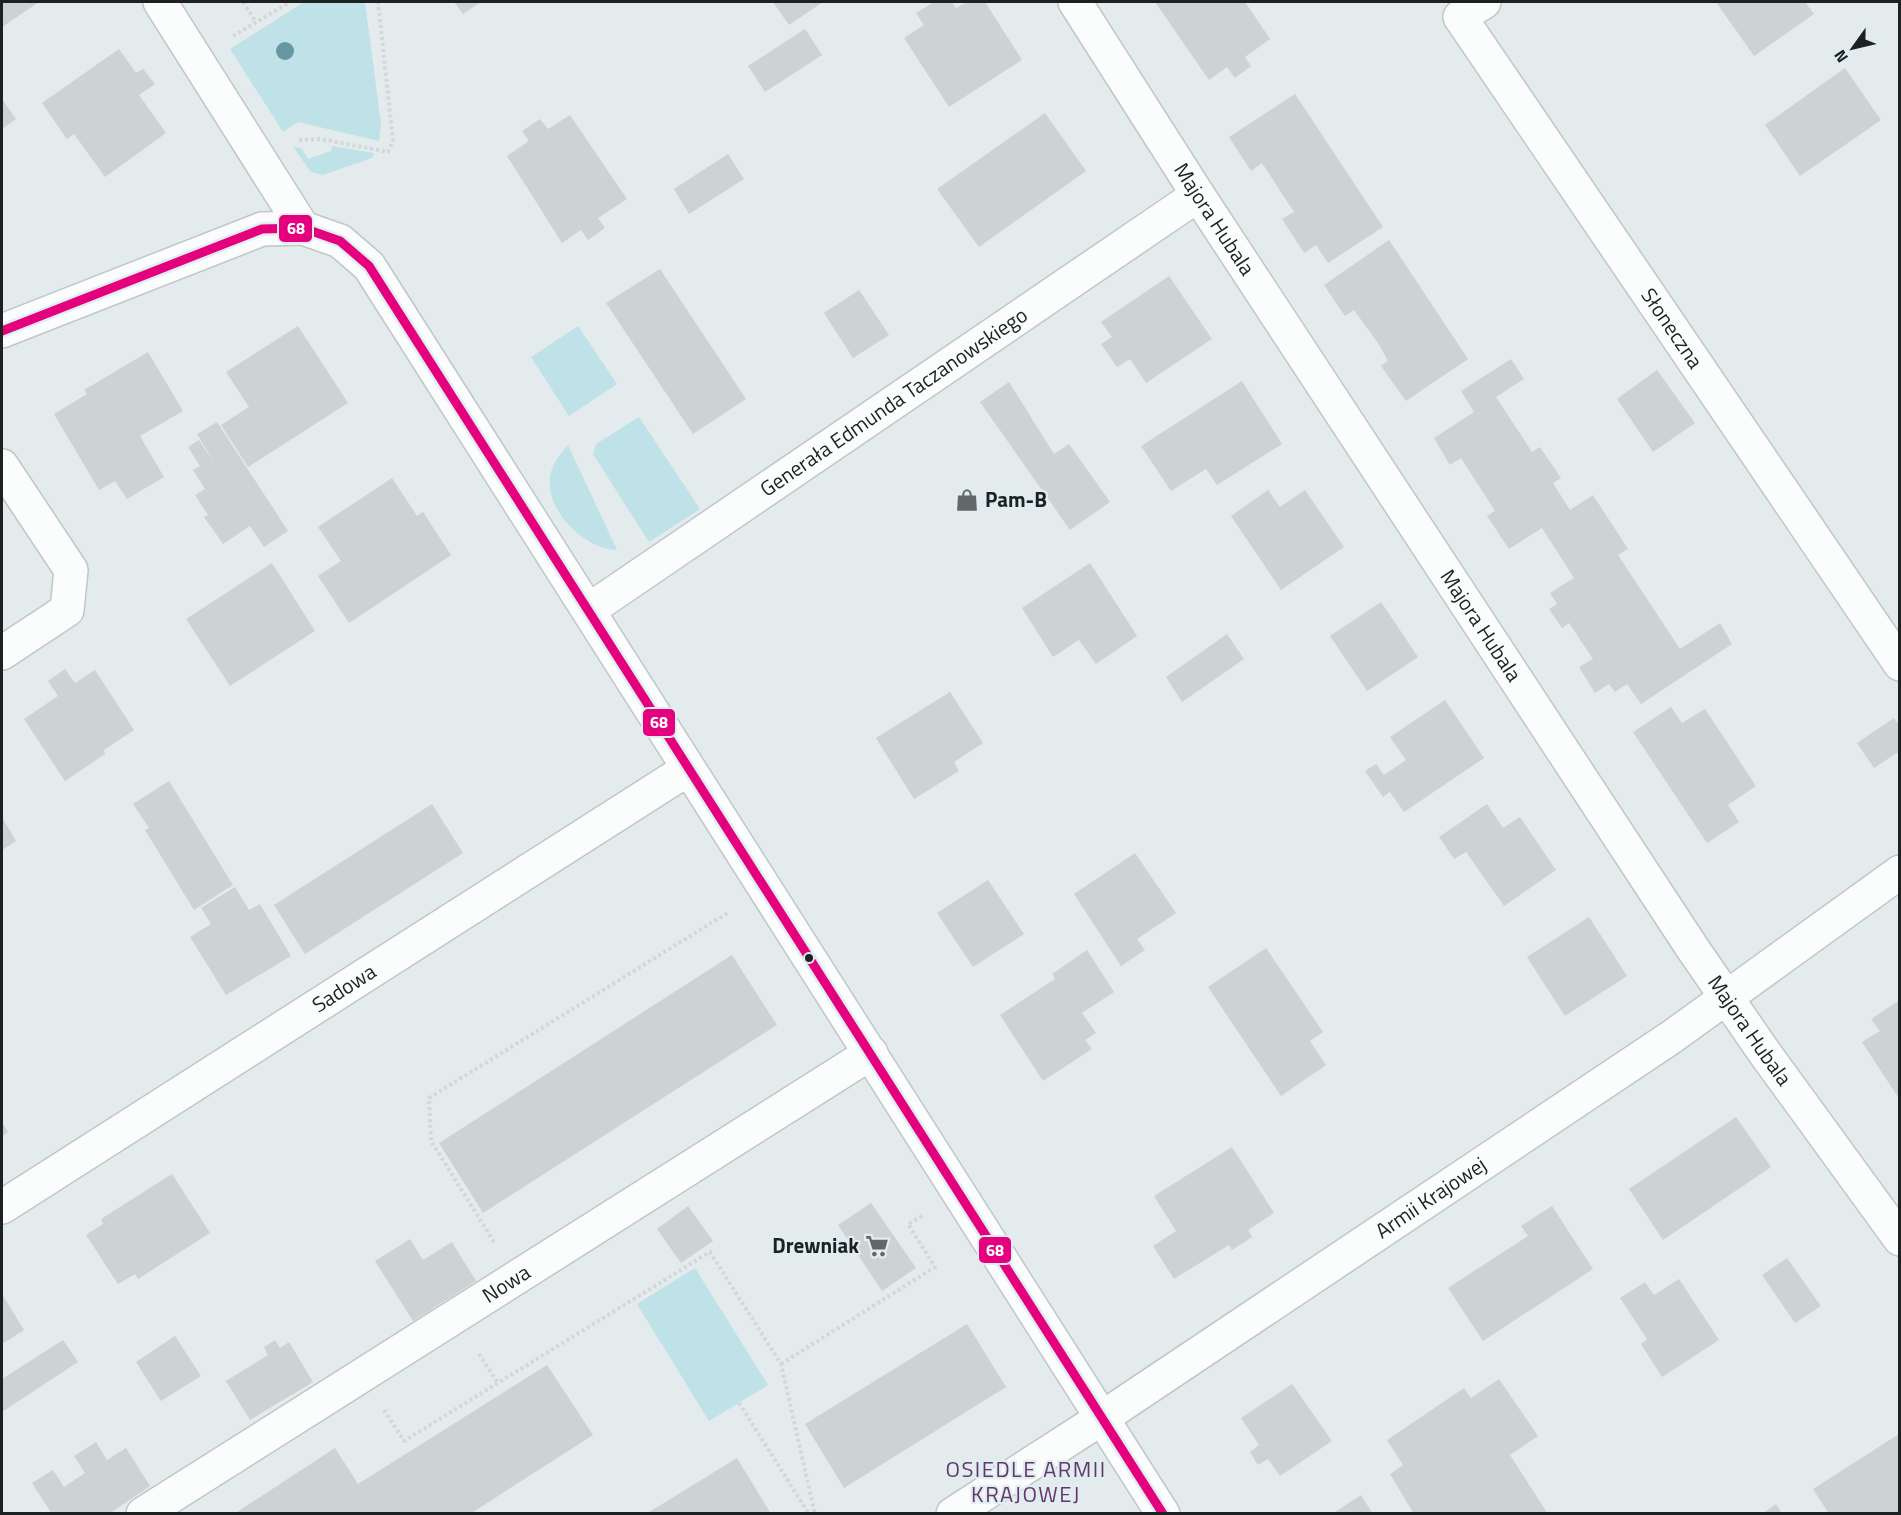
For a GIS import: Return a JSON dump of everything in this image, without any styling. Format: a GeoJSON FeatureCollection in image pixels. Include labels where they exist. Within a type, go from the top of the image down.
{"type":"FeatureCollection","features":[{"type":"Feature","properties":{"kind":"street"},"geometry":{"type":"LineString","coordinates":[[160,2],[303,228]]}},
{"type":"Feature","properties":{"kind":"street","name":"Majora Hubala"},"geometry":{"type":"LineString","coordinates":[[1075,2],[1198,195],[1727,999],[1899,1239]]}},
{"type":"Feature","properties":{"kind":"street","name":"Słoneczna"},"geometry":{"type":"LineString","coordinates":[[1484,2],[1460,17],[1899,664]]}},
{"type":"Feature","properties":{"kind":"street","name":"Generała Edmunda Taczanowskiego"},"geometry":{"type":"LineString","coordinates":[[589,610],[1198,195]]}},
{"type":"Feature","properties":{"kind":"street"},"geometry":{"type":"LineString","coordinates":[[2,331],[262,229],[303,228],[340,241],[369,266],[1163,1514]]}},
{"type":"Feature","properties":{"kind":"street"},"geometry":{"type":"LineString","coordinates":[[2,466],[71,570],[67,610],[2,653]]}},
{"type":"Feature","properties":{"kind":"street","name":"Sadowa"},"geometry":{"type":"LineString","coordinates":[[2,1207],[688,769]]}},
{"type":"Feature","properties":{"kind":"street","name":"Armii Krajowej"},"geometry":{"type":"LineString","coordinates":[[953,1514],[1102,1418],[1727,999],[1899,872]]}},
{"type":"Feature","properties":{"kind":"street","name":"Nowa"},"geometry":{"type":"LineString","coordinates":[[143,1514],[871,1053]]}},
{"type":"Feature","properties":{"kind":"path"},"geometry":{"type":"LineString","coordinates":[[243,2],[256,22]]}},
{"type":"Feature","properties":{"kind":"path"},"geometry":{"type":"LineString","coordinates":[[196,59],[290,2]]}},
{"type":"Feature","properties":{"kind":"path"},"geometry":{"type":"LineString","coordinates":[[291,140],[321,139],[388,152],[393,141],[378,2]]}},
{"type":"Feature","properties":{"kind":"path"},"geometry":{"type":"LineString","coordinates":[[517,1278],[431,1141],[429,1098],[737,907]]}},
{"type":"Feature","properties":{"kind":"path"},"geometry":{"type":"LineString","coordinates":[[782,1364],[935,1267],[908,1224],[930,1210]]}},
{"type":"Feature","properties":{"kind":"path"},"geometry":{"type":"LineString","coordinates":[[363,1376],[404,1442],[710,1252],[782,1364],[815,1514]]}},
{"type":"Feature","properties":{"kind":"path"},"geometry":{"type":"LineString","coordinates":[[739,1403],[808,1514]]}},
{"type":"Feature","properties":{"kind":"shaded area"},"geometry":{"type":"Polygon","coordinates":[[[304,2],[365,2],[381,124],[379,141],[298,122],[283,132],[230,49],[304,2]]]}},
{"type":"Feature","properties":{"kind":"shaded area"},"geometry":{"type":"Polygon","coordinates":[[[332,146],[374,153],[372,158],[323,175],[311,172],[293,147],[301,148],[308,159],[331,151],[332,146]]]}},
{"type":"Feature","properties":{"kind":"shaded area"},"geometry":{"type":"Polygon","coordinates":[[[578,326],[617,384],[569,416],[531,357],[578,326]]]}},
{"type":"Feature","properties":{"kind":"shaded area"},"geometry":{"type":"Polygon","coordinates":[[[639,417],[700,509],[649,542],[593,454],[596,444],[639,417]]]}},
{"type":"Feature","properties":{"kind":"shaded area"},"geometry":{"type":"Polygon","coordinates":[[[568,445],[617,550],[592,543],[581,536],[561,515],[554,503],[550,491],[551,473],[556,460],[568,445]]]}},
{"type":"Feature","properties":{"kind":"shaded area"},"geometry":{"type":"Polygon","coordinates":[[[695,1268],[768,1385],[709,1421],[637,1304],[695,1268]]]}},
{"type":"Feature","properties":{"kind":"building"},"geometry":{"type":"Polygon","coordinates":[[[2,2],[39,2],[2,27],[2,2]]]}},
{"type":"Feature","properties":{"kind":"building"},"geometry":{"type":"Polygon","coordinates":[[[454,2],[481,2],[463,14],[454,2]]]}},
{"type":"Feature","properties":{"kind":"building"},"geometry":{"type":"Polygon","coordinates":[[[773,2],[823,2],[789,25],[773,2]]]}},
{"type":"Feature","properties":{"kind":"building"},"geometry":{"type":"Polygon","coordinates":[[[934,2],[952,2],[956,8],[967,2],[985,2],[1022,60],[949,107],[904,38],[924,25],[916,13],[934,2]]]}},
{"type":"Feature","properties":{"kind":"building"},"geometry":{"type":"Polygon","coordinates":[[[1155,2],[1245,2],[1270,39],[1245,57],[1251,66],[1235,78],[1227,67],[1209,80],[1155,2]]]}},
{"type":"Feature","properties":{"kind":"building"},"geometry":{"type":"Polygon","coordinates":[[[1716,2],[1805,2],[1814,14],[1754,56],[1716,2]]]}},
{"type":"Feature","properties":{"kind":"building"},"geometry":{"type":"Polygon","coordinates":[[[805,29],[822,55],[765,92],[748,66],[805,29]]]}},
{"type":"Feature","properties":{"kind":"building"},"geometry":{"type":"Polygon","coordinates":[[[119,49],[136,73],[143,69],[155,84],[139,95],[166,133],[105,177],[74,134],[67,139],[42,103],[119,49]]]}},
{"type":"Feature","properties":{"kind":"building"},"geometry":{"type":"Polygon","coordinates":[[[1845,68],[1881,120],[1800,176],[1765,125],[1845,68]]]}},
{"type":"Feature","properties":{"kind":"building"},"geometry":{"type":"Polygon","coordinates":[[[1295,94],[1383,227],[1328,263],[1316,245],[1304,253],[1282,219],[1294,212],[1262,163],[1251,171],[1229,137],[1295,94]]]}},
{"type":"Feature","properties":{"kind":"building"},"geometry":{"type":"Polygon","coordinates":[[[2,99],[16,119],[2,129],[2,99]]]}},
{"type":"Feature","properties":{"kind":"building"},"geometry":{"type":"Polygon","coordinates":[[[1045,113],[1086,171],[979,247],[937,189],[1045,113]]]}},
{"type":"Feature","properties":{"kind":"building"},"geometry":{"type":"Polygon","coordinates":[[[570,115],[627,199],[598,218],[605,228],[588,240],[581,230],[562,243],[507,156],[529,141],[522,131],[540,119],[548,129],[570,115]]]}},
{"type":"Feature","properties":{"kind":"building"},"geometry":{"type":"Polygon","coordinates":[[[728,154],[744,179],[689,214],[674,189],[728,154]]]}},
{"type":"Feature","properties":{"kind":"building"},"geometry":{"type":"Polygon","coordinates":[[[1389,240],[1468,359],[1406,401],[1381,366],[1388,361],[1378,343],[1354,310],[1345,316],[1324,285],[1389,240]]]}},
{"type":"Feature","properties":{"kind":"building"},"geometry":{"type":"Polygon","coordinates":[[[660,269],[746,399],[693,434],[606,303],[660,269]]]}},
{"type":"Feature","properties":{"kind":"building"},"geometry":{"type":"Polygon","coordinates":[[[1169,276],[1212,339],[1146,383],[1130,359],[1117,367],[1101,344],[1112,337],[1101,322],[1169,276]]]}},
{"type":"Feature","properties":{"kind":"building"},"geometry":{"type":"Polygon","coordinates":[[[859,290],[889,335],[853,358],[824,313],[859,290]]]}},
{"type":"Feature","properties":{"kind":"building"},"geometry":{"type":"Polygon","coordinates":[[[298,326],[348,403],[248,467],[221,425],[249,407],[226,372],[298,326]]]}},
{"type":"Feature","properties":{"kind":"building"},"geometry":{"type":"Polygon","coordinates":[[[148,352],[183,411],[140,436],[164,477],[127,499],[115,481],[99,490],[54,414],[87,394],[84,390],[148,352]]]}},
{"type":"Feature","properties":{"kind":"building"},"geometry":{"type":"Polygon","coordinates":[[[1511,359],[1524,379],[1496,397],[1532,452],[1540,447],[1561,478],[1553,483],[1570,510],[1593,495],[1628,549],[1618,555],[1680,649],[1720,623],[1732,644],[1641,704],[1627,684],[1615,692],[1609,684],[1595,693],[1579,667],[1593,659],[1569,623],[1562,628],[1549,609],[1557,604],[1550,593],[1574,578],[1542,528],[1509,549],[1487,516],[1495,511],[1461,458],[1450,465],[1434,438],[1474,412],[1461,391],[1511,359]]]}},
{"type":"Feature","properties":{"kind":"building"},"geometry":{"type":"Polygon","coordinates":[[[1657,370],[1695,423],[1653,452],[1617,399],[1657,370]]]}},
{"type":"Feature","properties":{"kind":"building"},"geometry":{"type":"Polygon","coordinates":[[[1242,381],[1282,444],[1217,485],[1206,469],[1171,491],[1141,446],[1242,381]]]}},
{"type":"Feature","properties":{"kind":"building"},"geometry":{"type":"Polygon","coordinates":[[[1009,382],[1054,454],[1069,444],[1110,502],[1070,530],[980,402],[1009,382]]]}},
{"type":"Feature","properties":{"kind":"building"},"geometry":{"type":"Polygon","coordinates":[[[217,422],[288,531],[264,547],[250,526],[223,544],[204,517],[208,515],[195,495],[205,489],[193,470],[200,466],[188,447],[199,440],[216,466],[197,434],[217,422]]]}},
{"type":"Feature","properties":{"kind":"building"},"geometry":{"type":"Polygon","coordinates":[[[392,478],[417,516],[423,512],[451,555],[349,623],[318,576],[341,561],[318,527],[392,478]]]}},
{"type":"Feature","properties":{"kind":"building"},"geometry":{"type":"Polygon","coordinates":[[[1268,490],[1280,507],[1305,490],[1344,547],[1281,590],[1231,516],[1268,490]]]}},
{"type":"Feature","properties":{"kind":"building"},"geometry":{"type":"Polygon","coordinates":[[[272,563],[315,631],[230,686],[186,619],[272,563]]]}},
{"type":"Feature","properties":{"kind":"building"},"geometry":{"type":"Polygon","coordinates":[[[1090,563],[1137,636],[1096,664],[1079,640],[1053,657],[1022,608],[1090,563]]]}},
{"type":"Feature","properties":{"kind":"building"},"geometry":{"type":"Polygon","coordinates":[[[1381,602],[1418,657],[1367,691],[1330,636],[1381,602]]]}},
{"type":"Feature","properties":{"kind":"building"},"geometry":{"type":"Polygon","coordinates":[[[1227,634],[1244,659],[1182,702],[1166,677],[1227,634]]]}},
{"type":"Feature","properties":{"kind":"building"},"geometry":{"type":"Polygon","coordinates":[[[65,669],[75,683],[95,670],[134,730],[104,750],[105,754],[65,781],[24,719],[58,696],[48,681],[65,669]]]}},
{"type":"Feature","properties":{"kind":"building"},"geometry":{"type":"Polygon","coordinates":[[[950,692],[983,743],[954,762],[959,771],[914,799],[876,738],[950,692]]]}},
{"type":"Feature","properties":{"kind":"building"},"geometry":{"type":"Polygon","coordinates":[[[1445,700],[1484,758],[1404,812],[1390,792],[1383,797],[1365,771],[1376,764],[1384,775],[1406,760],[1390,737],[1445,700]]]}},
{"type":"Feature","properties":{"kind":"building"},"geometry":{"type":"Polygon","coordinates":[[[1671,707],[1682,723],[1705,709],[1756,786],[1728,805],[1739,822],[1707,843],[1633,732],[1671,707]]]}},
{"type":"Feature","properties":{"kind":"building"},"geometry":{"type":"Polygon","coordinates":[[[1894,718],[1900,726],[1900,751],[1874,768],[1857,743],[1894,718]]]}},
{"type":"Feature","properties":{"kind":"building"},"geometry":{"type":"Polygon","coordinates":[[[169,781],[233,885],[194,910],[145,830],[149,828],[133,804],[169,781]]]}},
{"type":"Feature","properties":{"kind":"building"},"geometry":{"type":"Polygon","coordinates":[[[432,804],[463,853],[305,954],[274,905],[432,804]]]}},
{"type":"Feature","properties":{"kind":"building"},"geometry":{"type":"Polygon","coordinates":[[[1487,804],[1503,828],[1520,817],[1556,870],[1504,906],[1466,852],[1454,859],[1439,837],[1487,804]]]}},
{"type":"Feature","properties":{"kind":"building"},"geometry":{"type":"Polygon","coordinates":[[[2,817],[16,841],[2,850],[2,817]]]}},
{"type":"Feature","properties":{"kind":"building"},"geometry":{"type":"Polygon","coordinates":[[[1135,853],[1176,913],[1137,939],[1145,950],[1121,966],[1074,894],[1135,853]]]}},
{"type":"Feature","properties":{"kind":"building"},"geometry":{"type":"Polygon","coordinates":[[[988,880],[1024,934],[973,967],[937,913],[988,880]]]}},
{"type":"Feature","properties":{"kind":"building"},"geometry":{"type":"Polygon","coordinates":[[[235,887],[249,910],[260,904],[291,956],[226,995],[190,937],[211,924],[201,908],[235,887]]]}},
{"type":"Feature","properties":{"kind":"building"},"geometry":{"type":"Polygon","coordinates":[[[1589,917],[1627,976],[1565,1016],[1527,957],[1589,917]]]}},
{"type":"Feature","properties":{"kind":"building"},"geometry":{"type":"Polygon","coordinates":[[[1266,948],[1323,1032],[1310,1041],[1326,1065],[1281,1096],[1208,987],[1266,948]]]}},
{"type":"Feature","properties":{"kind":"building"},"geometry":{"type":"Polygon","coordinates":[[[1087,950],[1114,992],[1082,1013],[1096,1033],[1085,1040],[1092,1049],[1043,1081],[1000,1015],[1055,979],[1052,974],[1087,950]]]}},
{"type":"Feature","properties":{"kind":"building"},"geometry":{"type":"Polygon","coordinates":[[[732,955],[777,1025],[483,1213],[439,1143],[732,955]]]}},
{"type":"Feature","properties":{"kind":"building"},"geometry":{"type":"Polygon","coordinates":[[[1900,1000],[1900,1100],[1862,1042],[1880,1031],[1871,1019],[1900,1000]]]}},
{"type":"Feature","properties":{"kind":"building"},"geometry":{"type":"Polygon","coordinates":[[[1736,1117],[1771,1167],[1663,1240],[1629,1189],[1736,1117]]]}},
{"type":"Feature","properties":{"kind":"building"},"geometry":{"type":"Polygon","coordinates":[[[2,1122],[8,1132],[2,1136],[2,1122]]]}},
{"type":"Feature","properties":{"kind":"building"},"geometry":{"type":"Polygon","coordinates":[[[1232,1147],[1274,1213],[1248,1230],[1252,1237],[1232,1250],[1229,1245],[1174,1279],[1153,1246],[1176,1231],[1154,1196],[1232,1147]]]}},
{"type":"Feature","properties":{"kind":"building"},"geometry":{"type":"Polygon","coordinates":[[[172,1174],[210,1233],[138,1279],[135,1274],[118,1284],[86,1235],[103,1224],[101,1219],[172,1174]]]}},
{"type":"Feature","properties":{"kind":"building","name":"Drewniak"},"geometry":{"type":"Polygon","coordinates":[[[871,1203],[916,1268],[882,1291],[838,1225],[871,1203]]]}},
{"type":"Feature","properties":{"kind":"building"},"geometry":{"type":"Polygon","coordinates":[[[688,1206],[713,1241],[681,1263],[657,1229],[688,1206]]]}},
{"type":"Feature","properties":{"kind":"building"},"geometry":{"type":"Polygon","coordinates":[[[1552,1206],[1593,1269],[1483,1341],[1448,1288],[1528,1236],[1521,1226],[1552,1206]]]}},
{"type":"Feature","properties":{"kind":"building"},"geometry":{"type":"Polygon","coordinates":[[[410,1239],[423,1260],[452,1242],[476,1281],[413,1321],[375,1261],[410,1239]]]}},
{"type":"Feature","properties":{"kind":"building"},"geometry":{"type":"Polygon","coordinates":[[[1787,1258],[1821,1306],[1795,1323],[1762,1275],[1787,1258]]]}},
{"type":"Feature","properties":{"kind":"building"},"geometry":{"type":"Polygon","coordinates":[[[1679,1279],[1719,1340],[1662,1377],[1641,1344],[1647,1339],[1620,1298],[1645,1282],[1654,1295],[1679,1279]]]}},
{"type":"Feature","properties":{"kind":"building"},"geometry":{"type":"Polygon","coordinates":[[[2,1294],[24,1330],[2,1344],[2,1294]]]}},
{"type":"Feature","properties":{"kind":"building"},"geometry":{"type":"Polygon","coordinates":[[[967,1324],[1006,1387],[844,1488],[805,1424],[967,1324]]]}},
{"type":"Feature","properties":{"kind":"building"},"geometry":{"type":"Polygon","coordinates":[[[175,1336],[201,1376],[161,1401],[136,1362],[175,1336]]]}},
{"type":"Feature","properties":{"kind":"building"},"geometry":{"type":"Polygon","coordinates":[[[63,1340],[78,1362],[2,1412],[2,1379],[63,1340]]]}},
{"type":"Feature","properties":{"kind":"building"},"geometry":{"type":"Polygon","coordinates":[[[275,1340],[280,1348],[289,1342],[313,1382],[250,1420],[226,1381],[268,1355],[264,1347],[275,1340]]]}},
{"type":"Feature","properties":{"kind":"building"},"geometry":{"type":"Polygon","coordinates":[[[547,1365],[593,1435],[470,1514],[234,1514],[335,1448],[358,1484],[547,1365]]]}},
{"type":"Feature","properties":{"kind":"building"},"geometry":{"type":"Polygon","coordinates":[[[1499,1379],[1538,1436],[1510,1455],[1548,1514],[1414,1514],[1390,1474],[1403,1465],[1387,1440],[1464,1388],[1471,1398],[1499,1379]]]}},
{"type":"Feature","properties":{"kind":"building"},"geometry":{"type":"Polygon","coordinates":[[[1292,1384],[1332,1441],[1280,1476],[1268,1459],[1258,1465],[1250,1452],[1259,1445],[1241,1418],[1292,1384]]]}},
{"type":"Feature","properties":{"kind":"building"},"geometry":{"type":"Polygon","coordinates":[[[1899,1434],[1900,1514],[1829,1514],[1813,1489],[1899,1434]]]}},
{"type":"Feature","properties":{"kind":"building"},"geometry":{"type":"Polygon","coordinates":[[[96,1442],[107,1460],[126,1448],[150,1486],[109,1514],[52,1514],[32,1483],[53,1470],[64,1487],[85,1473],[74,1456],[96,1442]]]}},
{"type":"Feature","properties":{"kind":"building"},"geometry":{"type":"Polygon","coordinates":[[[737,1458],[771,1514],[646,1514],[737,1458]]]}},
{"type":"Feature","properties":{"kind":"building"},"geometry":{"type":"Polygon","coordinates":[[[1361,1495],[1373,1514],[1332,1514],[1361,1495]]]}},
{"type":"Feature","properties":{"kind":"building"},"geometry":{"type":"Polygon","coordinates":[[[1776,1504],[1782,1514],[1762,1514],[1776,1504]]]}},
{"type":"Feature","properties":{"kind":"transit line","name":"68"},"geometry":{"type":"LineString","coordinates":[[2,331],[262,229],[303,228],[340,241],[369,266],[1163,1514]]}},
{"type":"Feature","properties":{"kind":"place","name":"Pam-B"},"geometry":{"type":"Point","coordinates":[967,500]}},
{"type":"Feature","properties":{"kind":"place","name":"Drewniak"},"geometry":{"type":"Point","coordinates":[877,1246]}},
{"type":"Feature","properties":{"kind":"district","name":"OSIEDLE ARMII KRAJOWEJ"},"geometry":{"type":"Point","coordinates":[1026,1482]}}]}
